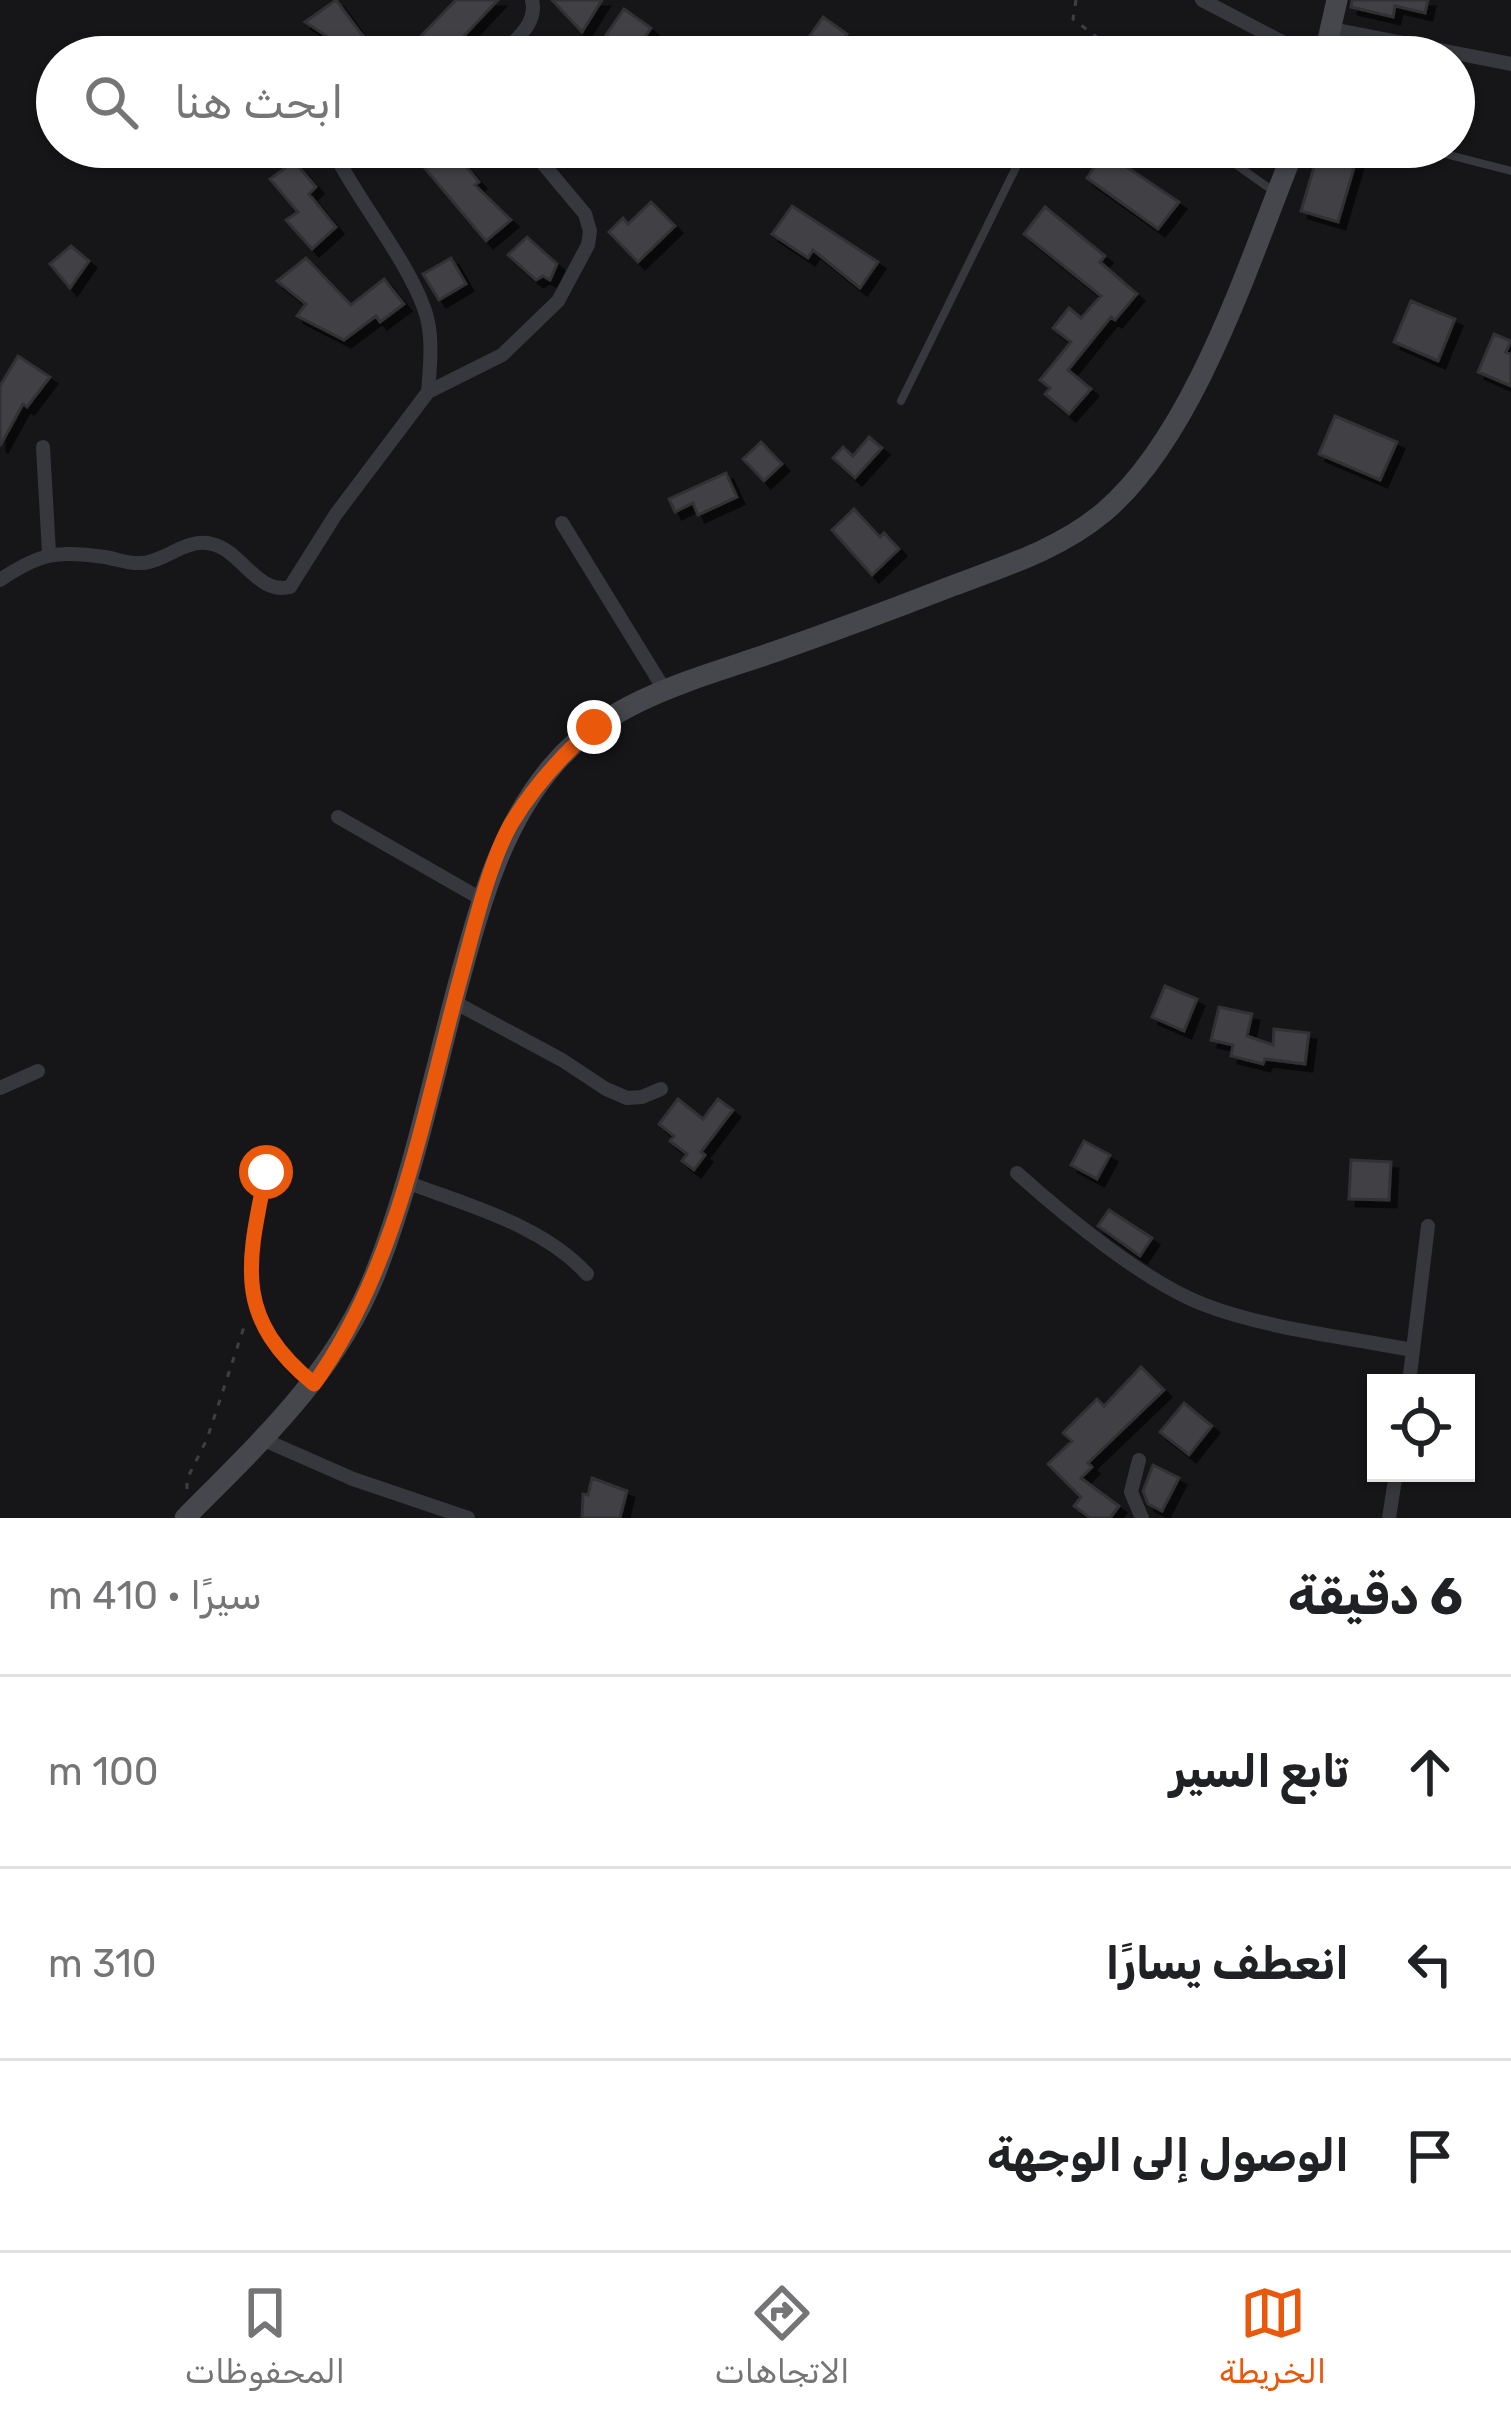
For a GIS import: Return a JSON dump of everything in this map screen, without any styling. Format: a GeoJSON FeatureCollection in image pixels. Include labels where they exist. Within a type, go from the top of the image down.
{"type":"FeatureCollection","features":[{"type":"Feature","properties":{"kind":"street"},"geometry":{"type":"LineString","coordinates":[[519,36],[530,23],[532,0]]}},
{"type":"Feature","properties":{"kind":"street"},"geometry":{"type":"LineString","coordinates":[[1202,0],[1271,36]]}},
{"type":"Feature","properties":{"kind":"street"},"geometry":{"type":"LineString","coordinates":[[1330,36],[1337,0]]}},
{"type":"Feature","properties":{"kind":"street"},"geometry":{"type":"LineString","coordinates":[[1332,29],[1368,36]]}},
{"type":"Feature","properties":{"kind":"street"},"geometry":{"type":"LineString","coordinates":[[1475,57],[1511,64]]}},
{"type":"Feature","properties":{"kind":"street"},"geometry":{"type":"LineString","coordinates":[[341,168],[425,309],[428,392]]}},
{"type":"Feature","properties":{"kind":"street"},"geometry":{"type":"LineString","coordinates":[[0,580],[49,553],[138,564],[209,542],[267,585],[277,590],[290,587],[336,514],[428,392],[502,356],[559,301],[588,245],[590,231],[585,214],[547,168]]}},
{"type":"Feature","properties":{"kind":"street"},"geometry":{"type":"LineString","coordinates":[[187,1516],[314,1384],[375,1274],[483,900],[508,829],[559,758],[594,727],[664,689],[1031,556],[1068,538],[1104,512],[1145,470],[1174,422],[1224,326],[1287,168]]}},
{"type":"Feature","properties":{"kind":"street"},"geometry":{"type":"LineString","coordinates":[[43,447],[49,553]]}},
{"type":"Feature","properties":{"kind":"street"},"geometry":{"type":"LineString","coordinates":[[562,523],[664,689]]}},
{"type":"Feature","properties":{"kind":"street"},"geometry":{"type":"LineString","coordinates":[[338,817],[483,900]]}},
{"type":"Feature","properties":{"kind":"street"},"geometry":{"type":"LineString","coordinates":[[454,1002],[627,1098],[661,1089]]}},
{"type":"Feature","properties":{"kind":"street"},"geometry":{"type":"LineString","coordinates":[[0,1088],[38,1071]]}},
{"type":"Feature","properties":{"kind":"street"},"geometry":{"type":"LineString","coordinates":[[270,1154],[252,1244],[252,1298],[282,1358],[314,1384]]}},
{"type":"Feature","properties":{"kind":"street"},"geometry":{"type":"LineString","coordinates":[[1017,1173],[1185,1297],[1234,1313],[1412,1350]]}},
{"type":"Feature","properties":{"kind":"street"},"geometry":{"type":"LineString","coordinates":[[404,1181],[543,1239],[572,1257],[587,1274]]}},
{"type":"Feature","properties":{"kind":"street"},"geometry":{"type":"LineString","coordinates":[[1410,1374],[1428,1226]]}},
{"type":"Feature","properties":{"kind":"street"},"geometry":{"type":"LineString","coordinates":[[262,1439],[353,1479],[468,1518]]}},
{"type":"Feature","properties":{"kind":"street"},"geometry":{"type":"LineString","coordinates":[[1139,1460],[1130,1492],[1142,1518]]}},
{"type":"Feature","properties":{"kind":"street"},"geometry":{"type":"LineString","coordinates":[[1389,1518],[1395,1482]]}},
{"type":"Feature","properties":{"kind":"lane"},"geometry":{"type":"LineString","coordinates":[[1475,162],[1511,171]]}},
{"type":"Feature","properties":{"kind":"lane"},"geometry":{"type":"LineString","coordinates":[[902,400],[1016,168]]}},
{"type":"Feature","properties":{"kind":"lane"},"geometry":{"type":"LineString","coordinates":[[1248,168],[1280,186]]}},
{"type":"Feature","properties":{"kind":"path"},"geometry":{"type":"LineString","coordinates":[[1076,0],[1073,19],[1096,36]]}},
{"type":"Feature","properties":{"kind":"path"},"geometry":{"type":"LineString","coordinates":[[1262,168],[1280,186]]}},
{"type":"Feature","properties":{"kind":"path"},"geometry":{"type":"LineString","coordinates":[[187,1516],[187,1479],[224,1396],[252,1298]]}},
{"type":"Feature","properties":{"kind":"building"},"geometry":{"type":"Polygon","coordinates":[[[336,0],[363,36],[327,36],[305,22],[336,0]]]}},
{"type":"Feature","properties":{"kind":"building"},"geometry":{"type":"Polygon","coordinates":[[[456,0],[498,0],[464,36],[421,36],[456,0]]]}},
{"type":"Feature","properties":{"kind":"building"},"geometry":{"type":"Polygon","coordinates":[[[552,0],[602,0],[582,32],[552,0]]]}},
{"type":"Feature","properties":{"kind":"building"},"geometry":{"type":"Polygon","coordinates":[[[1352,0],[1428,0],[1425,13],[1395,6],[1393,17],[1351,7],[1352,0]]]}},
{"type":"Feature","properties":{"kind":"building"},"geometry":{"type":"Polygon","coordinates":[[[624,9],[651,28],[645,36],[606,35],[624,9]]]}},
{"type":"Feature","properties":{"kind":"building"},"geometry":{"type":"Polygon","coordinates":[[[823,17],[847,34],[846,36],[810,36],[823,17]]]}},
{"type":"Feature","properties":{"kind":"building"},"geometry":{"type":"Polygon","coordinates":[[[300,168],[316,187],[309,194],[336,227],[312,249],[286,220],[298,212],[270,179],[284,169],[300,168]]]}},
{"type":"Feature","properties":{"kind":"building"},"geometry":{"type":"Polygon","coordinates":[[[425,168],[467,168],[479,182],[475,185],[511,220],[486,241],[425,168]]]}},
{"type":"Feature","properties":{"kind":"building"},"geometry":{"type":"Polygon","coordinates":[[[1094,168],[1128,168],[1179,202],[1158,229],[1087,178],[1094,168]]]}},
{"type":"Feature","properties":{"kind":"building"},"geometry":{"type":"Polygon","coordinates":[[[1314,168],[1354,168],[1338,222],[1301,211],[1314,168]]]}},
{"type":"Feature","properties":{"kind":"building"},"geometry":{"type":"Polygon","coordinates":[[[651,202],[675,226],[638,262],[609,232],[623,218],[628,224],[651,202]]]}},
{"type":"Feature","properties":{"kind":"building"},"geometry":{"type":"Polygon","coordinates":[[[792,206],[878,262],[860,288],[813,250],[808,258],[772,234],[792,206]]]}},
{"type":"Feature","properties":{"kind":"building"},"geometry":{"type":"Polygon","coordinates":[[[1045,207],[1105,256],[1100,262],[1137,294],[1115,320],[1111,317],[1068,370],[1091,389],[1069,414],[1045,394],[1050,388],[1040,380],[1071,342],[1053,328],[1069,308],[1081,318],[1101,296],[1024,234],[1045,207]]]}},
{"type":"Feature","properties":{"kind":"building"},"geometry":{"type":"Polygon","coordinates":[[[527,237],[557,264],[550,280],[543,276],[536,280],[508,255],[527,237]]]}},
{"type":"Feature","properties":{"kind":"building"},"geometry":{"type":"Polygon","coordinates":[[[71,246],[89,261],[70,288],[50,264],[71,246]]]}},
{"type":"Feature","properties":{"kind":"building"},"geometry":{"type":"Polygon","coordinates":[[[306,258],[351,305],[384,279],[404,304],[380,322],[376,316],[344,340],[297,316],[306,304],[277,281],[306,258]]]}},
{"type":"Feature","properties":{"kind":"building"},"geometry":{"type":"Polygon","coordinates":[[[451,258],[466,284],[439,300],[423,274],[451,258]]]}},
{"type":"Feature","properties":{"kind":"building"},"geometry":{"type":"Polygon","coordinates":[[[1411,301],[1455,319],[1438,361],[1394,342],[1411,301]]]}},
{"type":"Feature","properties":{"kind":"building"},"geometry":{"type":"Polygon","coordinates":[[[1494,334],[1511,341],[1506,352],[1511,354],[1511,386],[1478,372],[1494,334]]]}},
{"type":"Feature","properties":{"kind":"building"},"geometry":{"type":"Polygon","coordinates":[[[18,356],[50,377],[27,407],[23,404],[0,446],[0,386],[18,356]]]}},
{"type":"Feature","properties":{"kind":"building"},"geometry":{"type":"Polygon","coordinates":[[[1335,416],[1397,442],[1380,480],[1319,454],[1335,416]]]}},
{"type":"Feature","properties":{"kind":"building"},"geometry":{"type":"Polygon","coordinates":[[[869,437],[882,448],[855,478],[833,458],[843,447],[853,456],[869,437]]]}},
{"type":"Feature","properties":{"kind":"building"},"geometry":{"type":"Polygon","coordinates":[[[761,442],[782,464],[764,481],[743,459],[761,442]]]}},
{"type":"Feature","properties":{"kind":"building"},"geometry":{"type":"Polygon","coordinates":[[[726,473],[737,497],[698,515],[693,503],[675,512],[669,499],[726,473]]]}},
{"type":"Feature","properties":{"kind":"building"},"geometry":{"type":"Polygon","coordinates":[[[854,509],[880,537],[884,533],[899,549],[872,575],[832,530],[854,509]]]}},
{"type":"Feature","properties":{"kind":"building"},"geometry":{"type":"Polygon","coordinates":[[[1165,986],[1197,999],[1184,1031],[1152,1017],[1165,986]]]}},
{"type":"Feature","properties":{"kind":"building"},"geometry":{"type":"Polygon","coordinates":[[[1219,1007],[1252,1014],[1247,1036],[1273,1045],[1274,1029],[1309,1033],[1305,1064],[1265,1059],[1263,1064],[1231,1056],[1233,1045],[1211,1040],[1219,1007]]]}},
{"type":"Feature","properties":{"kind":"building"},"geometry":{"type":"Polygon","coordinates":[[[678,1099],[703,1119],[718,1099],[733,1110],[701,1152],[705,1155],[694,1170],[682,1161],[687,1154],[670,1141],[674,1136],[659,1124],[678,1099]]]}},
{"type":"Feature","properties":{"kind":"building"},"geometry":{"type":"Polygon","coordinates":[[[1084,1141],[1110,1155],[1097,1179],[1071,1165],[1084,1141]]]}},
{"type":"Feature","properties":{"kind":"building"},"geometry":{"type":"Polygon","coordinates":[[[1351,1160],[1391,1162],[1389,1200],[1349,1199],[1351,1160]]]}},
{"type":"Feature","properties":{"kind":"building"},"geometry":{"type":"Polygon","coordinates":[[[1109,1210],[1152,1238],[1140,1256],[1098,1226],[1109,1210]]]}},
{"type":"Feature","properties":{"kind":"building"},"geometry":{"type":"Polygon","coordinates":[[[1141,1367],[1164,1390],[1088,1463],[1092,1467],[1081,1478],[1119,1506],[1110,1518],[1090,1518],[1074,1506],[1081,1497],[1048,1464],[1072,1441],[1063,1433],[1097,1399],[1104,1406],[1141,1367]]]}},
{"type":"Feature","properties":{"kind":"building"},"geometry":{"type":"Polygon","coordinates":[[[1184,1403],[1212,1426],[1189,1455],[1160,1432],[1184,1403]]]}},
{"type":"Feature","properties":{"kind":"building"},"geometry":{"type":"Polygon","coordinates":[[[1153,1465],[1179,1478],[1162,1511],[1148,1504],[1143,1491],[1153,1465]]]}},
{"type":"Feature","properties":{"kind":"building"},"geometry":{"type":"Polygon","coordinates":[[[592,1478],[627,1491],[620,1518],[582,1518],[583,1494],[588,1495],[592,1478]]]}},
{"type":"Feature","properties":{"kind":"route"},"geometry":{"type":"LineString","coordinates":[[266,1172],[252,1244],[252,1298],[282,1358],[314,1384],[375,1274],[483,900],[508,829],[559,758],[594,727]]}}]}
